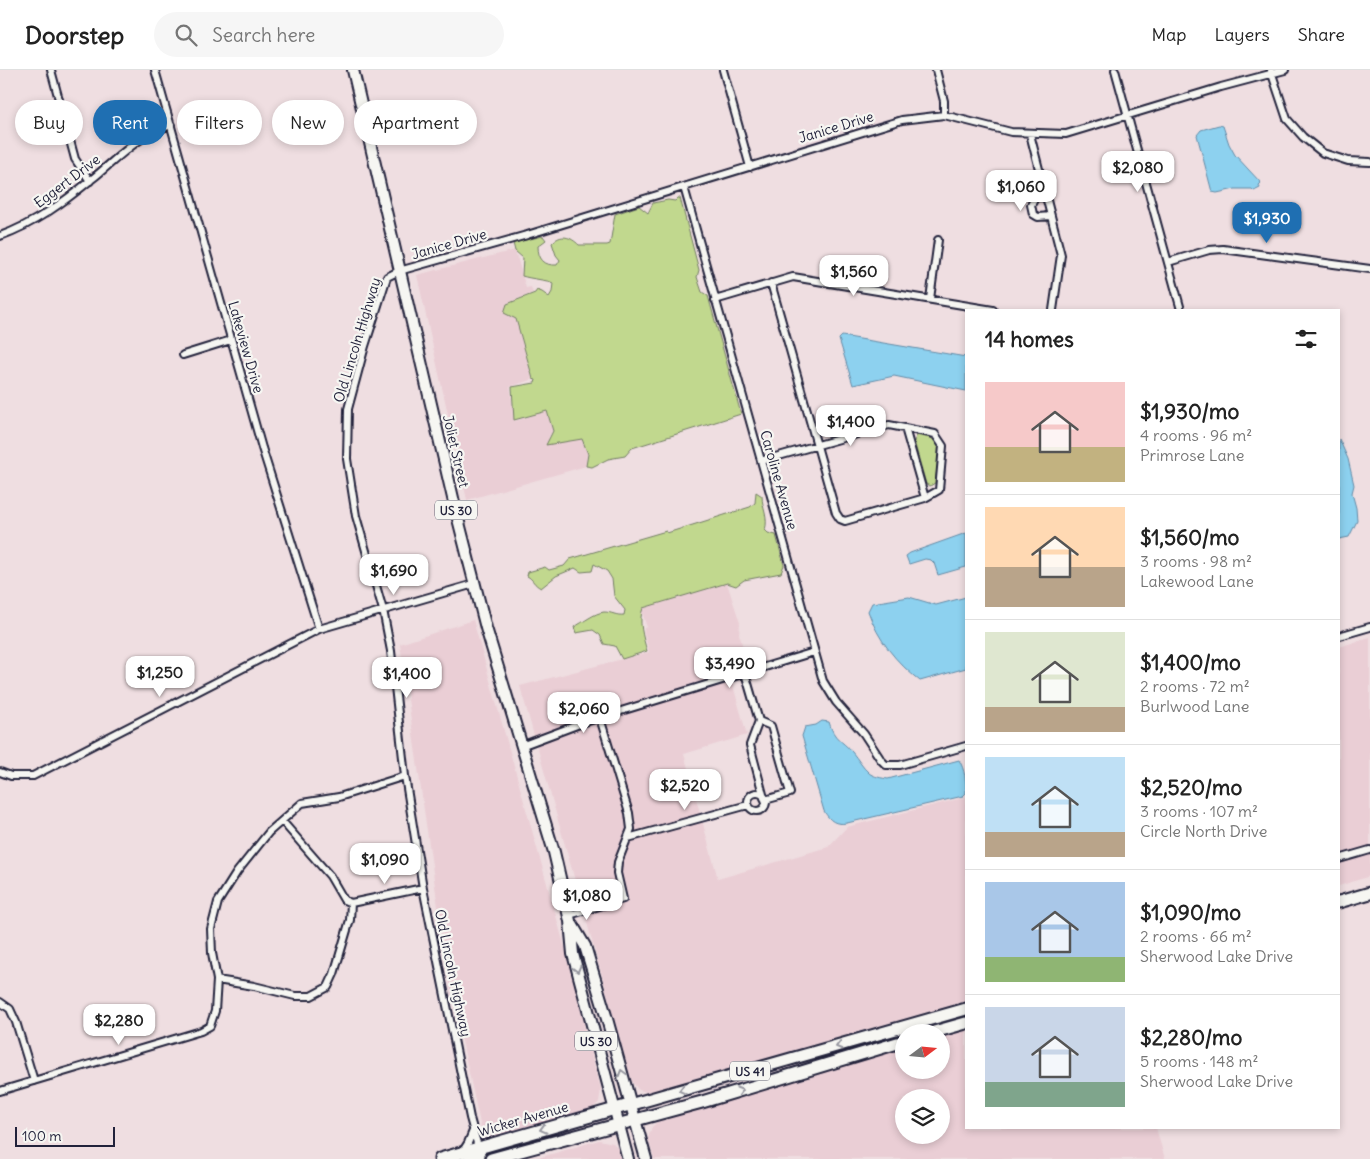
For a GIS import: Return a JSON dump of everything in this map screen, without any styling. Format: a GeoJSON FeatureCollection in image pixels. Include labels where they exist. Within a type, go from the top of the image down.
{"type":"FeatureCollection","features":[{"type":"Feature","properties":{"kind":"highway"},"geometry":{"type":"LineString","coordinates":[[1340,902],[1365,894]]}},
{"type":"Feature","properties":{"kind":"highway","name":"US 41"},"geometry":{"type":"LineString","coordinates":[[614,1109],[965,1009]]}},
{"type":"Feature","properties":{"kind":"highway"},"geometry":{"type":"LineString","coordinates":[[950,1028],[965,1023]]}},
{"type":"Feature","properties":{"kind":"highway","name":"US 41"},"geometry":{"type":"LineString","coordinates":[[491,1159],[759,1086],[895,1044]]}},
{"type":"Feature","properties":{"kind":"highway","name":"Wicker Avenue"},"geometry":{"type":"LineString","coordinates":[[478,1147],[614,1109]]}},
{"type":"Feature","properties":{"kind":"highway"},"geometry":{"type":"LineString","coordinates":[[440,1159],[479,1155],[478,1147]]}},
{"type":"Feature","properties":{"kind":"main road","name":"Joliet Street"},"geometry":{"type":"LineString","coordinates":[[353,70],[474,584],[554,852],[570,918]]}},
{"type":"Feature","properties":{"kind":"main road","name":"US 30"},"geometry":{"type":"LineString","coordinates":[[570,918],[585,946],[646,1159]]}},
{"type":"Feature","properties":{"kind":"main road","name":"US 30"},"geometry":{"type":"LineString","coordinates":[[570,918],[573,954],[628,1159]]}},
{"type":"Feature","properties":{"kind":"street"},"geometry":{"type":"LineString","coordinates":[[51,70],[75,159],[90,181]]}},
{"type":"Feature","properties":{"kind":"street","name":"Lakeview Drive"},"geometry":{"type":"LineString","coordinates":[[155,70],[262,448],[319,629]]}},
{"type":"Feature","properties":{"kind":"street"},"geometry":{"type":"LineString","coordinates":[[723,70],[750,167]]}},
{"type":"Feature","properties":{"kind":"street"},"geometry":{"type":"LineString","coordinates":[[936,70],[944,101],[944,115]]}},
{"type":"Feature","properties":{"kind":"street"},"geometry":{"type":"LineString","coordinates":[[1115,70],[1181,309]]}},
{"type":"Feature","properties":{"kind":"street","name":"Janice Drive"},"geometry":{"type":"LineString","coordinates":[[400,271],[487,247],[902,120],[944,115],[1011,132],[1066,134],[1271,72],[1285,70]]}},
{"type":"Feature","properties":{"kind":"street"},"geometry":{"type":"LineString","coordinates":[[1271,72],[1287,119],[1303,137],[1323,154],[1348,161],[1370,162]]}},
{"type":"Feature","properties":{"kind":"street","name":"Eggert Drive"},"geometry":{"type":"LineString","coordinates":[[0,236],[40,218],[90,181],[147,134],[171,125]]}},
{"type":"Feature","properties":{"kind":"street"},"geometry":{"type":"LineString","coordinates":[[1030,134],[1061,255],[1053,309]]}},
{"type":"Feature","properties":{"kind":"street","name":"Caroline Avenue"},"geometry":{"type":"LineString","coordinates":[[684,187],[714,300],[823,680],[832,695],[864,734],[884,763],[900,765],[965,746]]}},
{"type":"Feature","properties":{"kind":"street"},"geometry":{"type":"LineString","coordinates":[[1046,195],[1035,198],[1031,205],[1033,214],[1038,217],[1051,216]]}},
{"type":"Feature","properties":{"kind":"street"},"geometry":{"type":"LineString","coordinates":[[930,299],[938,240]]}},
{"type":"Feature","properties":{"kind":"street"},"geometry":{"type":"LineString","coordinates":[[1168,262],[1209,250],[1223,249],[1370,269]]}},
{"type":"Feature","properties":{"kind":"street","name":"Old Lincoln Highway"},"geometry":{"type":"LineString","coordinates":[[400,271],[387,277],[385,282],[348,409],[348,458],[356,516],[383,610],[391,651],[422,888],[478,1147]]}},
{"type":"Feature","properties":{"kind":"street"},"geometry":{"type":"LineString","coordinates":[[714,300],[793,277],[804,277],[987,309]]}},
{"type":"Feature","properties":{"kind":"street"},"geometry":{"type":"LineString","coordinates":[[760,461],[816,445],[889,425],[935,434],[943,446],[939,490],[925,498],[845,521],[840,519],[836,514],[816,445],[771,283]]}},
{"type":"Feature","properties":{"kind":"street"},"geometry":{"type":"LineString","coordinates":[[183,355],[231,340]]}},
{"type":"Feature","properties":{"kind":"street"},"geometry":{"type":"LineString","coordinates":[[905,428],[925,498]]}},
{"type":"Feature","properties":{"kind":"street"},"geometry":{"type":"LineString","coordinates":[[0,772],[11,776],[33,776],[319,629],[474,584]]}},
{"type":"Feature","properties":{"kind":"street"},"geometry":{"type":"LineString","coordinates":[[1340,636],[1370,627]]}},
{"type":"Feature","properties":{"kind":"street"},"geometry":{"type":"LineString","coordinates":[[521,746],[600,718],[814,652]]}},
{"type":"Feature","properties":{"kind":"street"},"geometry":{"type":"LineString","coordinates":[[744,673],[759,721],[750,745],[765,799],[765,806],[759,811],[754,811],[748,805],[748,799],[752,795],[758,794],[765,799],[790,793],[771,726],[759,721]]}},
{"type":"Feature","properties":{"kind":"street"},"geometry":{"type":"LineString","coordinates":[[570,918],[599,906],[623,899],[617,874],[618,862],[631,829],[629,813],[600,718]]}},
{"type":"Feature","properties":{"kind":"street"},"geometry":{"type":"LineString","coordinates":[[0,1091],[201,1031],[210,1026],[215,1011],[217,980],[212,953],[212,929],[218,902],[237,872],[269,832],[302,803],[339,798],[406,776]]}},
{"type":"Feature","properties":{"kind":"street"},"geometry":{"type":"LineString","coordinates":[[628,838],[748,805]]}},
{"type":"Feature","properties":{"kind":"street"},"geometry":{"type":"LineString","coordinates":[[282,820],[330,876],[344,900],[351,904],[422,888]]}},
{"type":"Feature","properties":{"kind":"street"},"geometry":{"type":"LineString","coordinates":[[1340,859],[1370,850]]}},
{"type":"Feature","properties":{"kind":"street"},"geometry":{"type":"LineString","coordinates":[[564,896],[583,906],[599,906]]}},
{"type":"Feature","properties":{"kind":"street"},"geometry":{"type":"LineString","coordinates":[[217,980],[254,986],[295,996],[311,996],[328,987],[334,974],[350,920],[351,904]]}},
{"type":"Feature","properties":{"kind":"street"},"geometry":{"type":"LineString","coordinates":[[0,1002],[10,1009],[16,1022],[34,1081]]}},
{"type":"Feature","properties":{"kind":"street"},"geometry":{"type":"LineString","coordinates":[[466,1156],[473,1130]]}},
{"type":"Feature","properties":{"kind":"shaded area"},"geometry":{"type":"Polygon","coordinates":[[[515,250],[526,288],[531,287],[533,293],[507,304],[516,319],[533,379],[510,387],[515,421],[547,411],[553,431],[548,438],[582,438],[588,454],[586,466],[467,500],[417,275],[515,250]]]}},
{"type":"Feature","properties":{"kind":"shaded area"},"geometry":{"type":"Polygon","coordinates":[[[727,583],[740,623],[739,634],[743,647],[745,649],[752,648],[757,664],[728,668],[747,735],[684,754],[718,879],[828,847],[847,827],[965,797],[965,1001],[647,1092],[639,1090],[632,1082],[520,686],[649,652],[644,634],[644,628],[647,627],[641,610],[727,583]]]}},
{"type":"Feature","properties":{"kind":"shaded area"},"geometry":{"type":"Polygon","coordinates":[[[473,620],[581,1005],[585,1031],[601,1089],[599,1102],[592,1109],[488,1137],[481,1128],[448,976],[400,644],[473,620]]]}},
{"type":"Feature","properties":{"kind":"shaded area"},"geometry":{"type":"Polygon","coordinates":[[[1370,637],[1370,876],[1340,886],[1340,647],[1370,637]]]}},
{"type":"Feature","properties":{"kind":"shaded area"},"geometry":{"type":"Polygon","coordinates":[[[965,1027],[965,1129],[1156,1129],[1165,1159],[654,1159],[648,1138],[652,1127],[657,1122],[895,1051],[895,1079],[950,1079],[950,1032],[965,1027]]]}},
{"type":"Feature","properties":{"kind":"shaded area"},"geometry":{"type":"Polygon","coordinates":[[[599,1140],[613,1143],[620,1151],[622,1159],[535,1159],[599,1140]]]}},
{"type":"Feature","properties":{"kind":"green space"},"geometry":{"type":"Polygon","coordinates":[[[680,198],[699,270],[697,277],[702,292],[708,296],[741,414],[632,448],[625,456],[608,459],[592,467],[586,466],[588,454],[582,439],[546,445],[553,431],[547,411],[514,420],[512,387],[535,383],[536,380],[533,379],[516,319],[504,313],[507,304],[535,293],[537,290],[549,297],[552,292],[553,283],[522,276],[523,258],[515,251],[513,243],[543,236],[546,240],[538,246],[539,255],[545,263],[557,265],[560,260],[552,243],[555,240],[566,237],[579,245],[610,244],[615,214],[639,206],[648,213],[653,203],[668,200],[675,201],[680,198]]]}},
{"type":"Feature","properties":{"kind":"green space"},"geometry":{"type":"Polygon","coordinates":[[[917,435],[931,438],[940,447],[935,483],[930,486],[926,484],[914,441],[917,435]]]}},
{"type":"Feature","properties":{"kind":"green space"},"geometry":{"type":"Polygon","coordinates":[[[756,492],[762,496],[766,521],[765,530],[776,535],[784,565],[781,573],[744,580],[736,586],[727,583],[643,608],[641,623],[647,651],[622,659],[615,646],[604,644],[600,635],[593,630],[576,633],[574,627],[596,614],[604,612],[624,615],[625,610],[614,596],[612,579],[607,571],[594,564],[592,571],[581,572],[575,568],[556,576],[541,588],[527,576],[528,572],[545,567],[549,570],[564,566],[570,559],[666,531],[667,533],[750,507],[755,503],[756,492]]]}},
{"type":"Feature","properties":{"kind":"water"},"geometry":{"type":"Polygon","coordinates":[[[1219,125],[1223,126],[1235,155],[1261,183],[1259,185],[1260,188],[1254,191],[1252,189],[1235,189],[1217,193],[1212,192],[1197,135],[1201,130],[1219,125]]]}},
{"type":"Feature","properties":{"kind":"water"},"geometry":{"type":"Polygon","coordinates":[[[842,336],[965,357],[965,391],[894,376],[853,385],[839,339],[842,336]]]}},
{"type":"Feature","properties":{"kind":"water"},"geometry":{"type":"Polygon","coordinates":[[[1340,441],[1348,459],[1354,485],[1352,493],[1357,521],[1349,537],[1340,539],[1340,441]]]}},
{"type":"Feature","properties":{"kind":"water"},"geometry":{"type":"Polygon","coordinates":[[[965,533],[965,567],[938,575],[931,560],[925,559],[909,564],[906,556],[965,533]]]}},
{"type":"Feature","properties":{"kind":"water"},"geometry":{"type":"Polygon","coordinates":[[[909,597],[936,605],[965,597],[965,668],[920,681],[903,666],[877,632],[868,611],[872,603],[909,597]]]}},
{"type":"Feature","properties":{"kind":"water"},"geometry":{"type":"Polygon","coordinates":[[[822,721],[829,722],[836,736],[852,752],[864,768],[878,777],[888,779],[959,760],[965,776],[965,794],[847,823],[833,822],[824,811],[802,736],[805,727],[816,725],[822,721]]]}}]}
